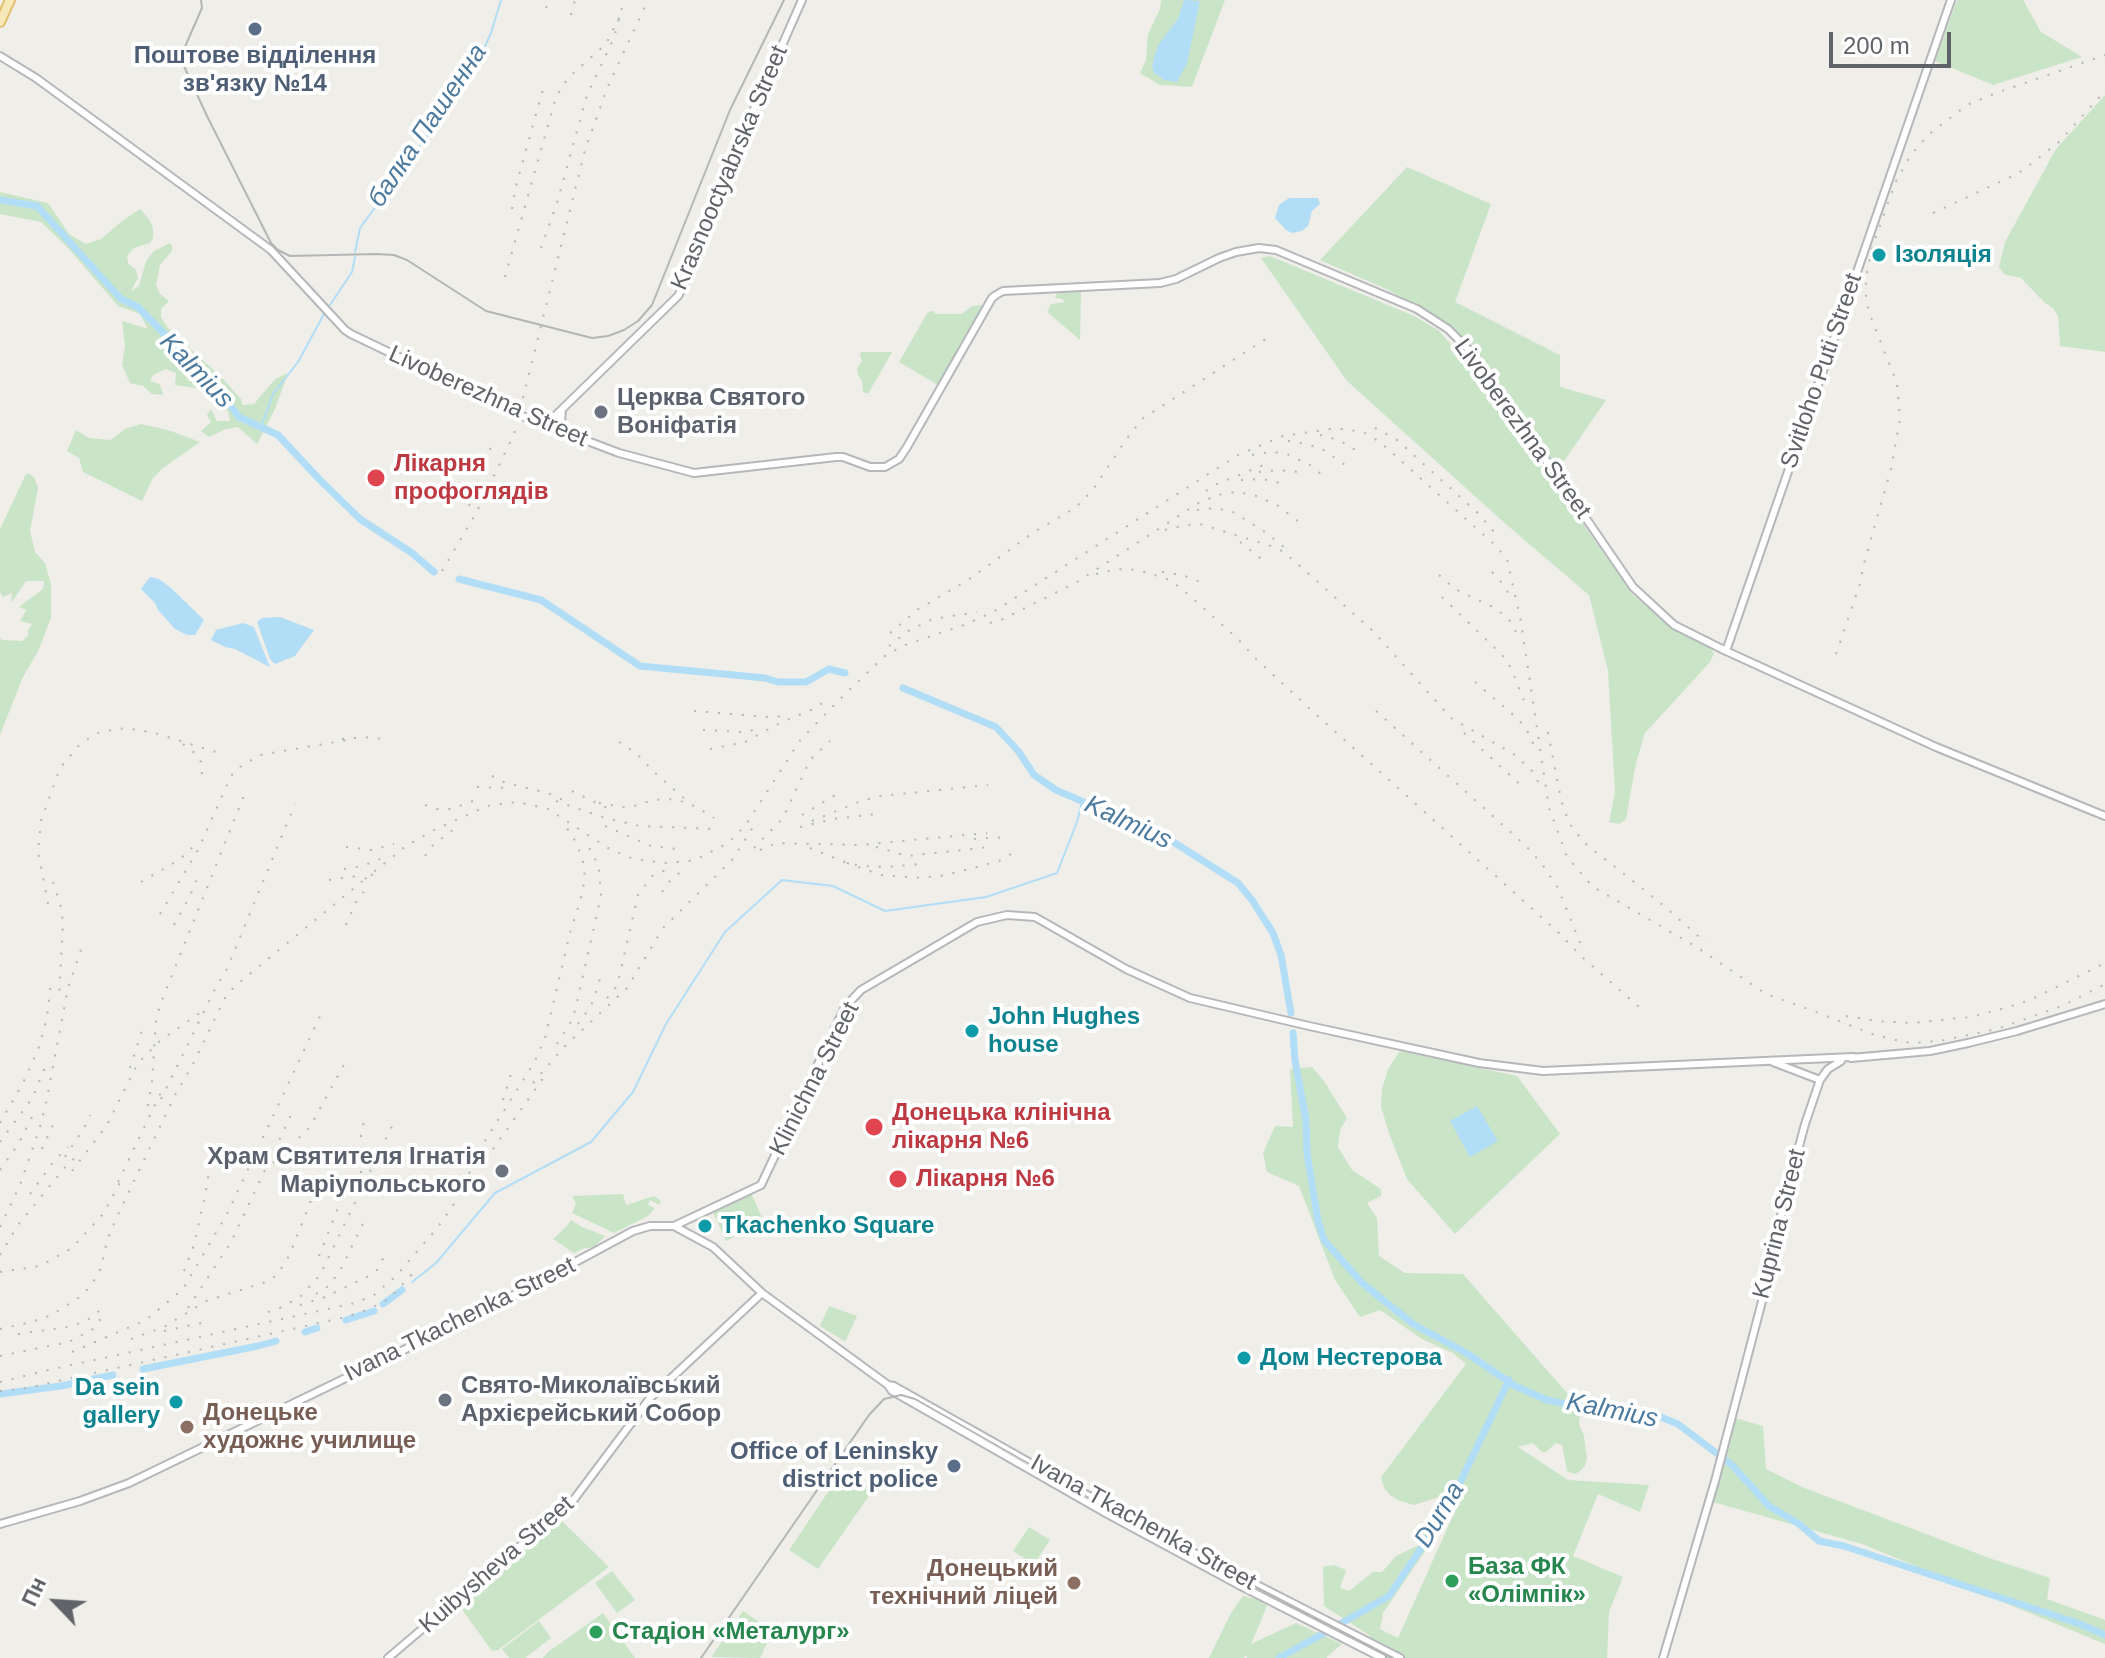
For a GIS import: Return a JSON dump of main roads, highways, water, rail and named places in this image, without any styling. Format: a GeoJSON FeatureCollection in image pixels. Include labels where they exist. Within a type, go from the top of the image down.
{"type":"FeatureCollection","features":[{"type":"Feature","properties":{"kind":"main road"},"geometry":{"type":"LineString","coordinates":[[0,22],[10,0]]}},
{"type":"Feature","properties":{"kind":"main road","name":"Krasnooctyabrska Street"},"geometry":{"type":"LineString","coordinates":[[540,423],[562,410],[669,305],[685,283],[750,118],[802,0]]}},
{"type":"Feature","properties":{"kind":"main road","name":"Svitloho Puti Street"},"geometry":{"type":"LineString","coordinates":[[1726,651],[1951,0]]}},
{"type":"Feature","properties":{"kind":"main road","name":"Livoberezhna Street"},"geometry":{"type":"LineString","coordinates":[[0,56],[36,78],[271,250],[348,332],[520,416],[619,453],[694,473],[836,457],[870,467],[885,467],[899,459],[992,298],[1003,291],[1160,283],[1236,252],[1259,248],[1276,250],[1417,309],[1448,329],[1496,387],[1633,587],[1674,625],[1936,747],[2105,816]]}},
{"type":"Feature","properties":{"kind":"main road"},"geometry":{"type":"LineString","coordinates":[[562,410],[561,421],[579,439]]}},
{"type":"Feature","properties":{"kind":"main road","name":"Klinichna Street"},"geometry":{"type":"LineString","coordinates":[[674,1226],[761,1185],[845,1007],[861,990],[977,922],[1007,915],[1035,917],[1134,972],[1190,998],[1479,1063],[1543,1071],[1853,1057]]}},
{"type":"Feature","properties":{"kind":"main road"},"geometry":{"type":"LineString","coordinates":[[1769,1061],[1820,1080],[1838,1062],[1853,1057],[1930,1051],[2105,1004]]}},
{"type":"Feature","properties":{"kind":"main road"},"geometry":{"type":"LineString","coordinates":[[1809,1076],[1816,1068],[1813,1059]]}},
{"type":"Feature","properties":{"kind":"main road","name":"Kuprina Street"},"geometry":{"type":"LineString","coordinates":[[1663,1658],[1715,1481],[1766,1286],[1784,1202],[1820,1080]]}},
{"type":"Feature","properties":{"kind":"main road","name":"Ivana Tkachenka Street"},"geometry":{"type":"LineString","coordinates":[[0,1524],[129,1483],[514,1296],[633,1231],[650,1226],[674,1226],[713,1247],[762,1293],[892,1391],[1102,1511],[1382,1658]]}},
{"type":"Feature","properties":{"kind":"main road","name":"Kuibysheva Street"},"geometry":{"type":"LineString","coordinates":[[388,1658],[572,1502],[650,1398],[762,1293]]}},
{"type":"Feature","properties":{"kind":"main road","name":"Ivana Tkachenka Street"},"geometry":{"type":"LineString","coordinates":[[888,1385],[906,1392],[1153,1532],[1400,1658]]}},
{"type":"Feature","properties":{"kind":"water"},"geometry":{"type":"Polygon","coordinates":[[[1184,0],[1200,1],[1187,63],[1177,82],[1164,80],[1154,73],[1155,54],[1178,19],[1184,0]]]}},
{"type":"Feature","properties":{"kind":"water"},"geometry":{"type":"Polygon","coordinates":[[[1289,198],[1318,198],[1320,204],[1312,211],[1308,226],[1302,231],[1292,233],[1275,218],[1279,205],[1289,198]]]}},
{"type":"Feature","properties":{"kind":"water"},"geometry":{"type":"Polygon","coordinates":[[[150,577],[159,579],[171,588],[204,620],[195,635],[175,629],[141,589],[150,577]]]}},
{"type":"Feature","properties":{"kind":"water"},"geometry":{"type":"Polygon","coordinates":[[[280,617],[314,630],[295,656],[275,664],[270,659],[257,622],[262,618],[280,617]]]}},
{"type":"Feature","properties":{"kind":"water"},"geometry":{"type":"Polygon","coordinates":[[[243,623],[254,627],[270,667],[211,640],[216,630],[243,623]]]}},
{"type":"Feature","properties":{"kind":"water"},"geometry":{"type":"Polygon","coordinates":[[[1477,1106],[1498,1141],[1470,1157],[1450,1121],[1477,1106]]]}},
{"type":"Feature","properties":{"kind":"waterway","name":"балка Пашенна"},"geometry":{"type":"LineString","coordinates":[[355,252],[360,228],[447,109],[482,53],[501,0]]}},
{"type":"Feature","properties":{"kind":"waterway","name":"Kalmius"},"geometry":{"type":"LineString","coordinates":[[0,200],[37,206],[121,299],[138,307],[218,389],[239,417],[278,435],[360,519],[412,553],[434,572]]}},
{"type":"Feature","properties":{"kind":"waterway","name":"балка Пашенна"},"geometry":{"type":"LineString","coordinates":[[330,305],[352,272],[355,257]]}},
{"type":"Feature","properties":{"kind":"waterway","name":"балка Пашенна"},"geometry":{"type":"LineString","coordinates":[[261,427],[273,394],[298,362],[324,314]]}},
{"type":"Feature","properties":{"kind":"waterway","name":"Kalmius"},"geometry":{"type":"LineString","coordinates":[[459,579],[541,600],[640,666],[765,678],[778,682],[806,682],[829,669],[845,673]]}},
{"type":"Feature","properties":{"kind":"waterway","name":"Kalmius"},"geometry":{"type":"LineString","coordinates":[[903,688],[996,727],[1019,752],[1034,775],[1056,790],[1167,838],[1238,883],[1273,933],[1281,955],[1291,1013]]}},
{"type":"Feature","properties":{"kind":"waterway"},"geometry":{"type":"LineString","coordinates":[[412,1282],[436,1263],[495,1193],[591,1142],[633,1092],[666,1024],[725,932],[782,880],[833,886],[885,911],[986,897],[1057,873],[1082,802]]}},
{"type":"Feature","properties":{"kind":"waterway","name":"Kalmius"},"geometry":{"type":"LineString","coordinates":[[1293,1033],[1306,1120],[1307,1153],[1324,1240],[1362,1283],[1413,1324],[1468,1354],[1515,1386],[1547,1400],[1575,1406],[1616,1406],[1651,1413],[1678,1424],[1732,1465],[1769,1506],[1799,1524],[1819,1541],[1844,1546],[2105,1635]]}},
{"type":"Feature","properties":{"kind":"waterway"},"geometry":{"type":"LineString","coordinates":[[383,1304],[402,1290]]}},
{"type":"Feature","properties":{"kind":"waterway"},"geometry":{"type":"LineString","coordinates":[[346,1320],[374,1311]]}},
{"type":"Feature","properties":{"kind":"waterway"},"geometry":{"type":"LineString","coordinates":[[305,1332],[317,1328]]}},
{"type":"Feature","properties":{"kind":"waterway"},"geometry":{"type":"LineString","coordinates":[[143,1369],[276,1341]]}},
{"type":"Feature","properties":{"kind":"waterway"},"geometry":{"type":"LineString","coordinates":[[0,1394],[113,1375]]}},
{"type":"Feature","properties":{"kind":"waterway","name":"Durna"},"geometry":{"type":"LineString","coordinates":[[1340,1624],[1389,1596],[1447,1510],[1509,1380]]}},
{"type":"Feature","properties":{"kind":"waterway","name":"Durna"},"geometry":{"type":"LineString","coordinates":[[1279,1658],[1326,1632]]}},
{"type":"Feature","properties":{"kind":"tram line"},"geometry":{"type":"LineString","coordinates":[[201,0],[202,8],[184,49],[183,64],[271,243],[278,250],[290,256],[394,255],[407,260],[486,311],[592,338],[624,330],[638,321],[652,305],[730,110],[784,0]]}},
{"type":"Feature","properties":{"kind":"tram line"},"geometry":{"type":"LineString","coordinates":[[701,1658],[869,1415],[884,1399],[901,1395],[915,1399],[1140,1527],[1393,1658]]}},
{"type":"Feature","properties":{"kind":"railway"},"geometry":{"type":"LineString","coordinates":[[546,8],[549,0]]}},
{"type":"Feature","properties":{"kind":"railway"},"geometry":{"type":"LineString","coordinates":[[571,15],[575,0]]}},
{"type":"Feature","properties":{"kind":"railway"},"geometry":{"type":"LineString","coordinates":[[541,248],[587,95],[614,38],[624,0]]}},
{"type":"Feature","properties":{"kind":"railway"},"geometry":{"type":"LineString","coordinates":[[442,571],[476,513],[514,434],[585,150],[608,86],[648,0]]}},
{"type":"Feature","properties":{"kind":"railway"},"geometry":{"type":"LineString","coordinates":[[505,277],[556,97],[568,78],[606,44],[620,16]]}},
{"type":"Feature","properties":{"kind":"railway"},"geometry":{"type":"LineString","coordinates":[[1836,654],[1860,584],[1891,469],[1900,419],[1897,383],[1866,302],[1866,278],[1872,248],[1896,181],[1911,155],[1928,135],[1967,105],[2105,55]]}},
{"type":"Feature","properties":{"kind":"railway"},"geometry":{"type":"LineString","coordinates":[[512,209],[545,82]]}},
{"type":"Feature","properties":{"kind":"railway"},"geometry":{"type":"LineString","coordinates":[[1933,213],[2019,173],[2058,143],[2105,91]]}},
{"type":"Feature","properties":{"kind":"railway"},"geometry":{"type":"LineString","coordinates":[[890,633],[917,610],[971,578],[1034,532],[1075,508],[1092,491],[1142,419],[1272,335]]}},
{"type":"Feature","properties":{"kind":"railway"},"geometry":{"type":"LineString","coordinates":[[1375,428],[1397,440],[1478,513],[1500,539]]}},
{"type":"Feature","properties":{"kind":"railway"},"geometry":{"type":"LineString","coordinates":[[365,879],[406,846],[432,831],[487,806],[518,802],[548,809],[608,848],[633,859],[664,863],[701,857],[728,843],[745,826],[801,739],[886,655],[993,612],[1238,455],[1283,436],[1346,429],[1365,433],[1380,442],[1507,559],[1521,622],[1549,808],[1567,857],[1593,887],[1695,946],[1766,994],[1872,1034],[1904,1042],[1944,1040],[1997,1029],[2062,1006],[2105,984]]}},
{"type":"Feature","properties":{"kind":"railway"},"geometry":{"type":"LineString","coordinates":[[1320,435],[1339,440],[1360,453]]}},
{"type":"Feature","properties":{"kind":"railway"},"geometry":{"type":"LineString","coordinates":[[1288,441],[1322,449],[1348,467]]}},
{"type":"Feature","properties":{"kind":"railway"},"geometry":{"type":"LineString","coordinates":[[469,506],[492,444]]}},
{"type":"Feature","properties":{"kind":"railway"},"geometry":{"type":"LineString","coordinates":[[1252,455],[1285,453],[1310,465],[1326,478]]}},
{"type":"Feature","properties":{"kind":"railway"},"geometry":{"type":"LineString","coordinates":[[1206,491],[1266,464]]}},
{"type":"Feature","properties":{"kind":"railway"},"geometry":{"type":"LineString","coordinates":[[1259,472],[1300,472]]}},
{"type":"Feature","properties":{"kind":"railway"},"geometry":{"type":"LineString","coordinates":[[1241,480],[1263,479],[1288,485]]}},
{"type":"Feature","properties":{"kind":"railway"},"geometry":{"type":"LineString","coordinates":[[990,623],[1077,582],[1200,502],[1222,494],[1237,492],[1254,495],[1277,505],[1299,522]]}},
{"type":"Feature","properties":{"kind":"railway"},"geometry":{"type":"LineString","coordinates":[[1197,510],[1216,508],[1233,512],[1285,548]]}},
{"type":"Feature","properties":{"kind":"railway"},"geometry":{"type":"LineString","coordinates":[[1165,530],[1200,524],[1284,552],[1373,631],[1451,718],[1515,755],[1532,771],[1541,787]]}},
{"type":"Feature","properties":{"kind":"railway"},"geometry":{"type":"LineString","coordinates":[[1240,542],[1264,561]]}},
{"type":"Feature","properties":{"kind":"railway"},"geometry":{"type":"LineString","coordinates":[[1096,574],[1118,569],[1139,570],[1167,579],[1181,588],[1639,1007]]}},
{"type":"Feature","properties":{"kind":"railway"},"geometry":{"type":"LineString","coordinates":[[1162,572],[1183,575],[1205,584]]}},
{"type":"Feature","properties":{"kind":"railway"},"geometry":{"type":"LineString","coordinates":[[1492,572],[1512,599]]}},
{"type":"Feature","properties":{"kind":"railway"},"geometry":{"type":"LineString","coordinates":[[1439,575],[1455,589],[1497,609],[1510,621],[1518,636]]}},
{"type":"Feature","properties":{"kind":"railway"},"geometry":{"type":"LineString","coordinates":[[1442,597],[1503,656],[1527,708]]}},
{"type":"Feature","properties":{"kind":"railway"},"geometry":{"type":"LineString","coordinates":[[889,646],[908,631],[933,619],[977,612]]}},
{"type":"Feature","properties":{"kind":"railway"},"geometry":{"type":"LineString","coordinates":[[1475,682],[1519,720],[1535,749]]}},
{"type":"Feature","properties":{"kind":"railway"},"geometry":{"type":"LineString","coordinates":[[710,749],[745,742],[816,708],[827,699]]}},
{"type":"Feature","properties":{"kind":"railway"},"geometry":{"type":"LineString","coordinates":[[694,711],[789,716]]}},
{"type":"Feature","properties":{"kind":"railway"},"geometry":{"type":"LineString","coordinates":[[1376,711],[1542,864],[1558,888],[1583,950]]}},
{"type":"Feature","properties":{"kind":"railway"},"geometry":{"type":"LineString","coordinates":[[48,904],[38,851],[41,821],[60,768],[81,743],[100,732],[125,728],[155,733],[216,752]]}},
{"type":"Feature","properties":{"kind":"railway"},"geometry":{"type":"LineString","coordinates":[[703,730],[743,732],[759,729]]}},
{"type":"Feature","properties":{"kind":"railway"},"geometry":{"type":"LineString","coordinates":[[1548,732],[1561,800],[1573,829],[1587,845],[1706,943]]}},
{"type":"Feature","properties":{"kind":"railway"},"geometry":{"type":"LineString","coordinates":[[1464,733],[1525,789]]}},
{"type":"Feature","properties":{"kind":"railway"},"geometry":{"type":"LineString","coordinates":[[342,739],[382,739]]}},
{"type":"Feature","properties":{"kind":"railway"},"geometry":{"type":"LineString","coordinates":[[160,914],[198,850],[231,776],[240,767],[260,755],[353,739]]}},
{"type":"Feature","properties":{"kind":"railway"},"geometry":{"type":"LineString","coordinates":[[754,848],[783,818],[810,760],[830,741]]}},
{"type":"Feature","properties":{"kind":"railway"},"geometry":{"type":"LineString","coordinates":[[619,742],[637,754],[685,799]]}},
{"type":"Feature","properties":{"kind":"railway"},"geometry":{"type":"LineString","coordinates":[[183,744],[197,755],[202,776]]}},
{"type":"Feature","properties":{"kind":"railway"},"geometry":{"type":"LineString","coordinates":[[492,776],[567,802]]}},
{"type":"Feature","properties":{"kind":"railway"},"geometry":{"type":"LineString","coordinates":[[812,821],[880,796],[988,785]]}},
{"type":"Feature","properties":{"kind":"railway"},"geometry":{"type":"LineString","coordinates":[[477,787],[509,788]]}},
{"type":"Feature","properties":{"kind":"railway"},"geometry":{"type":"LineString","coordinates":[[572,791],[609,809]]}},
{"type":"Feature","properties":{"kind":"railway"},"geometry":{"type":"LineString","coordinates":[[148,1106],[160,1005],[245,793]]}},
{"type":"Feature","properties":{"kind":"railway"},"geometry":{"type":"LineString","coordinates":[[802,815],[835,795]]}},
{"type":"Feature","properties":{"kind":"railway"},"geometry":{"type":"LineString","coordinates":[[599,803],[628,808],[653,800],[675,799],[697,807],[714,818]]}},
{"type":"Feature","properties":{"kind":"railway"},"geometry":{"type":"LineString","coordinates":[[425,805],[451,809],[473,801]]}},
{"type":"Feature","properties":{"kind":"railway"},"geometry":{"type":"LineString","coordinates":[[556,801],[640,826],[716,829]]}},
{"type":"Feature","properties":{"kind":"railway"},"geometry":{"type":"LineString","coordinates":[[161,1099],[227,969],[295,804]]}},
{"type":"Feature","properties":{"kind":"railway"},"geometry":{"type":"LineString","coordinates":[[800,827],[876,814]]}},
{"type":"Feature","properties":{"kind":"railway"},"geometry":{"type":"LineString","coordinates":[[0,1382],[355,1303],[374,1295],[396,1276],[456,1201],[483,1144],[534,1063],[545,1038],[585,878],[578,847],[561,822]]}},
{"type":"Feature","properties":{"kind":"railway"},"geometry":{"type":"LineString","coordinates":[[605,826],[651,846],[677,849]]}},
{"type":"Feature","properties":{"kind":"railway"},"geometry":{"type":"LineString","coordinates":[[533,1083],[564,1047],[627,988],[663,928],[733,859],[753,827]]}},
{"type":"Feature","properties":{"kind":"railway"},"geometry":{"type":"LineString","coordinates":[[425,856],[432,846],[454,829]]}},
{"type":"Feature","properties":{"kind":"railway"},"geometry":{"type":"LineString","coordinates":[[760,850],[777,843],[860,845],[987,833]]}},
{"type":"Feature","properties":{"kind":"railway"},"geometry":{"type":"LineString","coordinates":[[974,839],[1006,837]]}},
{"type":"Feature","properties":{"kind":"railway"},"geometry":{"type":"LineString","coordinates":[[557,1044],[576,1007],[601,896],[599,870],[593,853],[583,840]]}},
{"type":"Feature","properties":{"kind":"railway"},"geometry":{"type":"LineString","coordinates":[[346,847],[372,850],[394,844]]}},
{"type":"Feature","properties":{"kind":"railway"},"geometry":{"type":"LineString","coordinates":[[141,882],[179,860],[195,845]]}},
{"type":"Feature","properties":{"kind":"railway"},"geometry":{"type":"LineString","coordinates":[[876,847],[907,856],[990,847]]}},
{"type":"Feature","properties":{"kind":"railway"},"geometry":{"type":"LineString","coordinates":[[810,848],[861,866],[919,864]]}},
{"type":"Feature","properties":{"kind":"railway"},"geometry":{"type":"LineString","coordinates":[[847,863],[881,875],[921,878],[999,861],[1018,850]]}},
{"type":"Feature","properties":{"kind":"railway"},"geometry":{"type":"LineString","coordinates":[[344,869],[380,859]]}},
{"type":"Feature","properties":{"kind":"railway"},"geometry":{"type":"LineString","coordinates":[[607,998],[618,982],[638,895],[652,876],[673,867]]}},
{"type":"Feature","properties":{"kind":"railway"},"geometry":{"type":"LineString","coordinates":[[662,892],[672,878],[687,868]]}},
{"type":"Feature","properties":{"kind":"railway"},"geometry":{"type":"LineString","coordinates":[[0,1329],[49,1316],[76,1300],[91,1286],[101,1268],[115,1221],[225,998],[234,987],[375,873]]}},
{"type":"Feature","properties":{"kind":"railway"},"geometry":{"type":"LineString","coordinates":[[174,925],[198,876]]}},
{"type":"Feature","properties":{"kind":"railway"},"geometry":{"type":"LineString","coordinates":[[329,880],[358,876]]}},
{"type":"Feature","properties":{"kind":"railway"},"geometry":{"type":"LineString","coordinates":[[53,882],[63,923],[59,997]]}},
{"type":"Feature","properties":{"kind":"railway"},"geometry":{"type":"LineString","coordinates":[[346,925],[356,902],[368,886]]}},
{"type":"Feature","properties":{"kind":"railway"},"geometry":{"type":"LineString","coordinates":[[0,1227],[20,1185],[40,1127],[68,988],[83,944]]}},
{"type":"Feature","properties":{"kind":"railway"},"geometry":{"type":"LineString","coordinates":[[1846,1016],[1912,1023],[1971,1017],[2032,999],[2105,963]]}},
{"type":"Feature","properties":{"kind":"railway"},"geometry":{"type":"LineString","coordinates":[[578,1024],[591,1006],[602,973]]}},
{"type":"Feature","properties":{"kind":"railway"},"geometry":{"type":"LineString","coordinates":[[0,1123],[38,1050],[47,1018],[51,982]]}},
{"type":"Feature","properties":{"kind":"railway"},"geometry":{"type":"LineString","coordinates":[[72,1171],[107,1125],[138,1063],[161,1040],[204,1010]]}},
{"type":"Feature","properties":{"kind":"railway"},"geometry":{"type":"LineString","coordinates":[[72,1352],[146,1320],[183,1289],[227,1214],[322,1012]]}},
{"type":"Feature","properties":{"kind":"railway"},"geometry":{"type":"LineString","coordinates":[[130,1068],[143,1027]]}},
{"type":"Feature","properties":{"kind":"railway"},"geometry":{"type":"LineString","coordinates":[[273,1163],[310,1127],[346,1061]]}},
{"type":"Feature","properties":{"kind":"railway"},"geometry":{"type":"LineString","coordinates":[[0,1142],[33,1097],[45,1067]]}},
{"type":"Feature","properties":{"kind":"railway"},"geometry":{"type":"LineString","coordinates":[[503,1100],[512,1071]]}},
{"type":"Feature","properties":{"kind":"railway"},"geometry":{"type":"LineString","coordinates":[[486,1159],[544,1077]]}},
{"type":"Feature","properties":{"kind":"railway"},"geometry":{"type":"LineString","coordinates":[[118,1182],[163,1088]]}},
{"type":"Feature","properties":{"kind":"railway"},"geometry":{"type":"LineString","coordinates":[[0,1170],[19,1143],[36,1109]]}},
{"type":"Feature","properties":{"kind":"railway"},"geometry":{"type":"LineString","coordinates":[[65,1157],[90,1115]]}},
{"type":"Feature","properties":{"kind":"railway"},"geometry":{"type":"LineString","coordinates":[[188,1308],[231,1242],[291,1115]]}},
{"type":"Feature","properties":{"kind":"railway"},"geometry":{"type":"LineString","coordinates":[[361,1185],[361,1136],[365,1115]]}},
{"type":"Feature","properties":{"kind":"railway"},"geometry":{"type":"LineString","coordinates":[[42,1149],[56,1118]]}},
{"type":"Feature","properties":{"kind":"railway"},"geometry":{"type":"LineString","coordinates":[[268,1312],[301,1296],[320,1275],[392,1126]]}},
{"type":"Feature","properties":{"kind":"railway"},"geometry":{"type":"LineString","coordinates":[[30,1194],[68,1147]]}},
{"type":"Feature","properties":{"kind":"railway"},"geometry":{"type":"LineString","coordinates":[[0,1255],[18,1225],[76,1157]]}},
{"type":"Feature","properties":{"kind":"railway"},"geometry":{"type":"LineString","coordinates":[[184,1271],[194,1245],[210,1165]]}},
{"type":"Feature","properties":{"kind":"railway"},"geometry":{"type":"LineString","coordinates":[[0,1272],[40,1266],[72,1248],[103,1214],[124,1175]]}},
{"type":"Feature","properties":{"kind":"railway"},"geometry":{"type":"LineString","coordinates":[[319,1256],[351,1175]]}},
{"type":"Feature","properties":{"kind":"railway"},"geometry":{"type":"LineString","coordinates":[[131,1339],[164,1327],[206,1301],[266,1282],[277,1275],[289,1256],[314,1193]]}},
{"type":"Feature","properties":{"kind":"railway"},"geometry":{"type":"LineString","coordinates":[[316,1294],[339,1273],[367,1215]]}},
{"type":"Feature","properties":{"kind":"railway"},"geometry":{"type":"LineString","coordinates":[[300,1305],[371,1275],[386,1253]]}},
{"type":"Feature","properties":{"kind":"railway"},"geometry":{"type":"LineString","coordinates":[[0,1391],[27,1388],[346,1317],[389,1299],[413,1273]]}},
{"type":"Feature","properties":{"kind":"railway"},"geometry":{"type":"LineString","coordinates":[[18,1334],[68,1327],[86,1321],[99,1311]]}},
{"type":"Feature","properties":{"kind":"railway"},"geometry":{"type":"LineString","coordinates":[[0,1356],[69,1342],[93,1329],[106,1312]]}},
{"type":"Feature","properties":{"kind":"railway"},"geometry":{"type":"LineString","coordinates":[[164,1331],[211,1321]]}},
{"type":"Feature","properties":{"kind":"place","name":"Поштове відділення зв'язку №14"},"geometry":{"type":"Point","coordinates":[255,29]}},
{"type":"Feature","properties":{"kind":"place","name":"Ізоляція"},"geometry":{"type":"Point","coordinates":[1879,255]}},
{"type":"Feature","properties":{"kind":"place","name":"Церква Святого Воніфатія"},"geometry":{"type":"Point","coordinates":[601,412]}},
{"type":"Feature","properties":{"kind":"place","name":"Лікарня профоглядів"},"geometry":{"type":"Point","coordinates":[376,478]}},
{"type":"Feature","properties":{"kind":"place","name":"John Hughes house"},"geometry":{"type":"Point","coordinates":[972,1031]}},
{"type":"Feature","properties":{"kind":"place","name":"Донецька клінічна лікарня №6"},"geometry":{"type":"Point","coordinates":[874,1127]}},
{"type":"Feature","properties":{"kind":"place","name":"Храм Святителя Ігнатія Маріупольського"},"geometry":{"type":"Point","coordinates":[502,1171]}},
{"type":"Feature","properties":{"kind":"place","name":"Лікарня №6"},"geometry":{"type":"Point","coordinates":[898,1179]}},
{"type":"Feature","properties":{"kind":"place","name":"Tkachenko Square"},"geometry":{"type":"Point","coordinates":[705,1226]}},
{"type":"Feature","properties":{"kind":"place","name":"Дом Нестерова"},"geometry":{"type":"Point","coordinates":[1244,1358]}},
{"type":"Feature","properties":{"kind":"place","name":"Свято-Миколаївський Архієрейський Собор"},"geometry":{"type":"Point","coordinates":[445,1400]}},
{"type":"Feature","properties":{"kind":"place","name":"Da sein gallery"},"geometry":{"type":"Point","coordinates":[176,1402]}},
{"type":"Feature","properties":{"kind":"place","name":"Донецьке художнє училище"},"geometry":{"type":"Point","coordinates":[187,1427]}},
{"type":"Feature","properties":{"kind":"place","name":"Office of Leninsky district police"},"geometry":{"type":"Point","coordinates":[954,1466]}},
{"type":"Feature","properties":{"kind":"place","name":"База ФК «Олімпік»"},"geometry":{"type":"Point","coordinates":[1452,1581]}},
{"type":"Feature","properties":{"kind":"place","name":"Донецький технічний ліцей"},"geometry":{"type":"Point","coordinates":[1074,1583]}},
{"type":"Feature","properties":{"kind":"place","name":"Стадіон «Металург»"},"geometry":{"type":"Point","coordinates":[596,1632]}}]}
